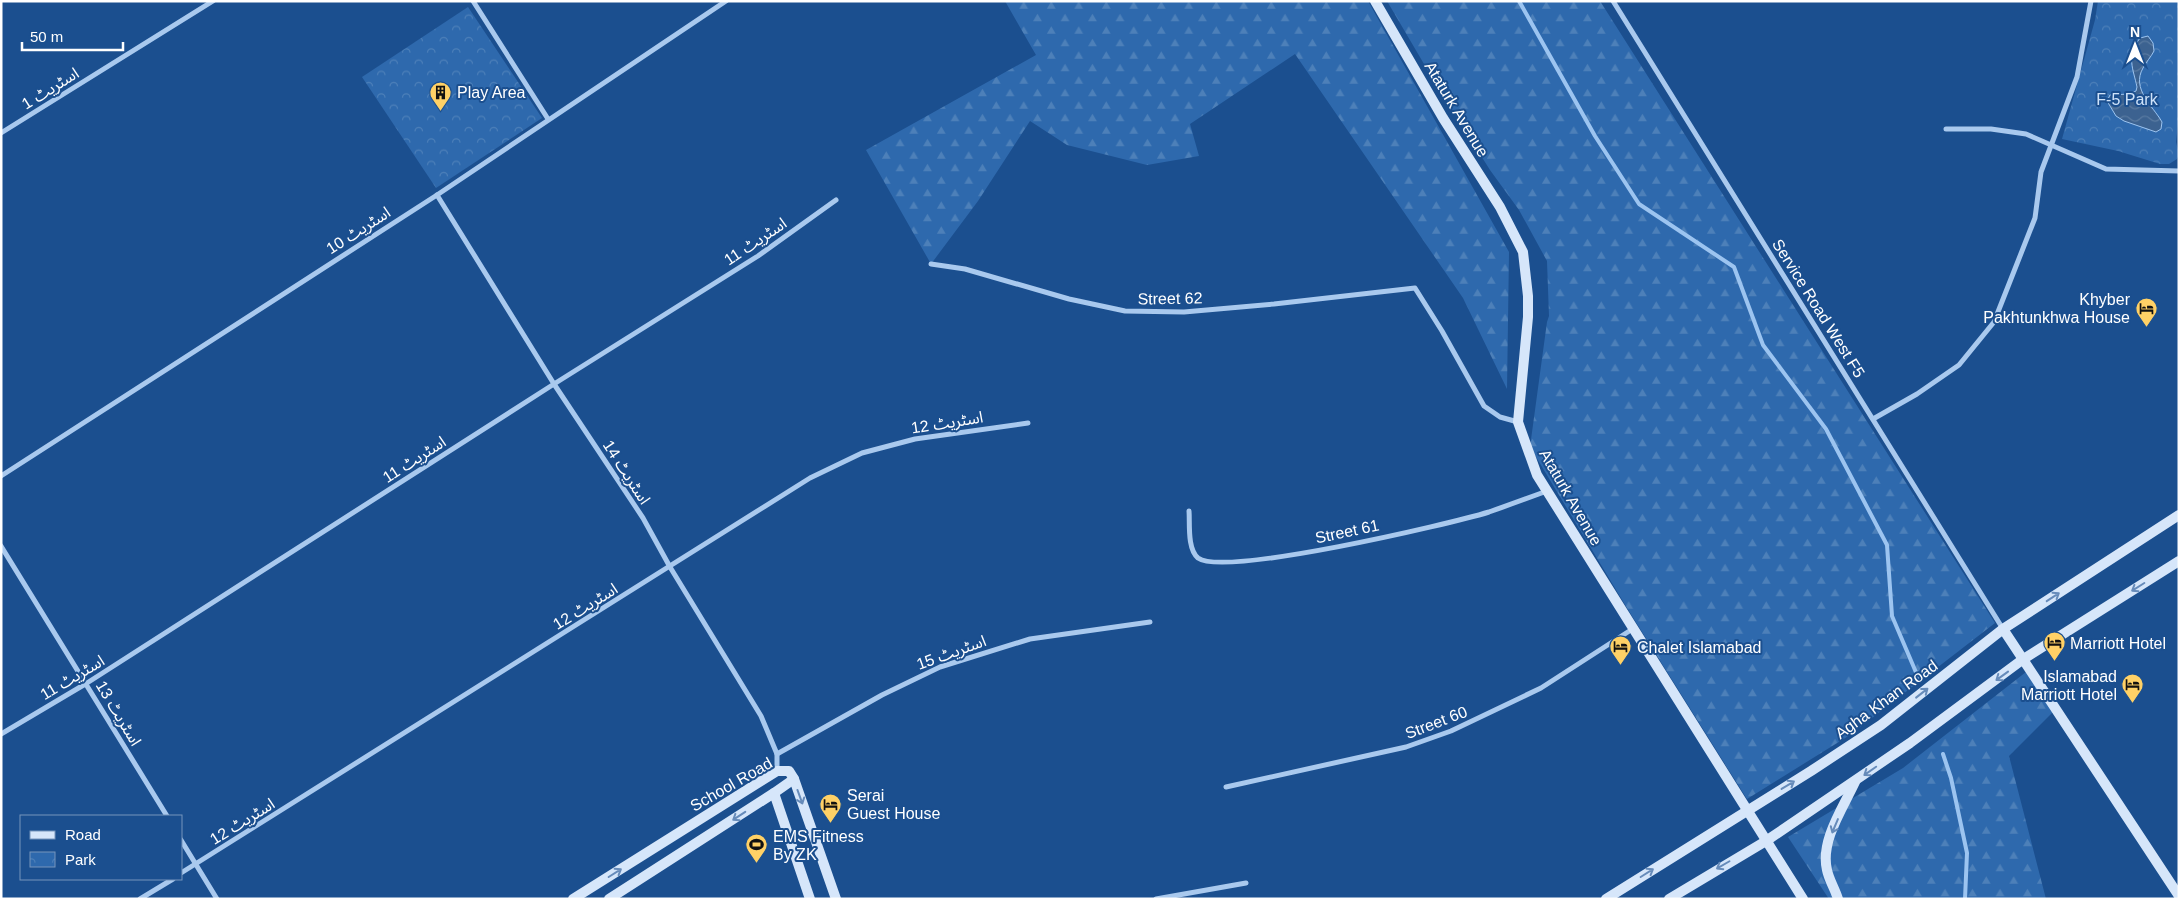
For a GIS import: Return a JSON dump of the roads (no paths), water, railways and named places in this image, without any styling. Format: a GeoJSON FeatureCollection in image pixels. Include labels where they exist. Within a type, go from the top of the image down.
{"type":"FeatureCollection","features":[{"type":"Feature","properties":{"kind":"street","name":"اسٹریٹ 1"},"geometry":{"type":"LineString","coordinates":[[1,133],[213,1]]}},
{"type":"Feature","properties":{"kind":"street"},"geometry":{"type":"LineString","coordinates":[[473,1],[548,120]]}},
{"type":"Feature","properties":{"kind":"street","name":"اسٹریٹ 10"},"geometry":{"type":"LineString","coordinates":[[1,476],[437,195],[726,1]]}},
{"type":"Feature","properties":{"kind":"street","name":"Ataturk Avenue"},"geometry":{"type":"LineString","coordinates":[[1375,1],[1443,118],[1500,207],[1523,252],[1528,296],[1528,318],[1518,422],[1537,475],[1635,628],[1803,899]]}},
{"type":"Feature","properties":{"kind":"street","name":"Service Road West F5"},"geometry":{"type":"LineString","coordinates":[[1613,1],[2003,629]]}},
{"type":"Feature","properties":{"kind":"street"},"geometry":{"type":"LineString","coordinates":[[1873,419],[1917,394],[1959,365],[1994,322],[2034,218],[2041,172],[2077,77],[2091,1]]}},
{"type":"Feature","properties":{"kind":"street"},"geometry":{"type":"LineString","coordinates":[[1946,129],[1991,129],[2026,134],[2106,169],[2179,171]]}},
{"type":"Feature","properties":{"kind":"street","name":"اسٹریٹ 14"},"geometry":{"type":"LineString","coordinates":[[437,195],[554,384],[643,518],[670,567],[761,716],[777,754],[778,772]]}},
{"type":"Feature","properties":{"kind":"street","name":"اسٹریٹ 11"},"geometry":{"type":"LineString","coordinates":[[1,734],[87,684],[554,384],[758,256],[836,200]]}},
{"type":"Feature","properties":{"kind":"street","name":"Street 62"},"geometry":{"type":"LineString","coordinates":[[931,264],[965,269],[1069,299],[1125,311],[1184,312],[1247,307],[1414,288],[1442,331],[1484,406],[1500,417],[1518,422]]}},
{"type":"Feature","properties":{"kind":"street","name":"اسٹریٹ 12"},"geometry":{"type":"LineString","coordinates":[[182,873],[810,478],[862,453],[915,439],[1028,423]]}},
{"type":"Feature","properties":{"kind":"street","name":"Street 61"},"geometry":{"type":"LineString","coordinates":[[1189,511],[1193,552],[1197,558],[1204,561],[1223,563],[1292,555],[1423,528],[1488,512],[1547,491]]}},
{"type":"Feature","properties":{"kind":"street","name":"Agha Khan Road"},"geometry":{"type":"LineString","coordinates":[[1606,899],[1881,725],[2003,629],[2179,515]]}},
{"type":"Feature","properties":{"kind":"street","name":"اسٹریٹ 13"},"geometry":{"type":"LineString","coordinates":[[1,546],[166,815]]}},
{"type":"Feature","properties":{"kind":"street"},"geometry":{"type":"LineString","coordinates":[[1669,899],[1766,841],[1855,781],[2022,660],[2179,561]]}},
{"type":"Feature","properties":{"kind":"street","name":"اسٹریٹ 15"},"geometry":{"type":"LineString","coordinates":[[777,754],[882,695],[940,667],[1030,639],[1150,622]]}},
{"type":"Feature","properties":{"kind":"street","name":"Street 60"},"geometry":{"type":"LineString","coordinates":[[1226,787],[1406,747],[1451,731],[1541,688],[1635,628]]}},
{"type":"Feature","properties":{"kind":"street"},"geometry":{"type":"LineString","coordinates":[[2003,629],[2179,896]]}},
{"type":"Feature","properties":{"kind":"street","name":"School Road"},"geometry":{"type":"LineString","coordinates":[[573,899],[778,772],[790,771],[836,899]]}},
{"type":"Feature","properties":{"kind":"street"},"geometry":{"type":"LineString","coordinates":[[774,793],[778,772]]}},
{"type":"Feature","properties":{"kind":"street"},"geometry":{"type":"LineString","coordinates":[[774,793],[794,779]]}},
{"type":"Feature","properties":{"kind":"street"},"geometry":{"type":"LineString","coordinates":[[1838,899],[1827,870],[1826,852],[1833,828],[1855,781]]}},
{"type":"Feature","properties":{"kind":"street","name":"School Road"},"geometry":{"type":"LineString","coordinates":[[609,899],[774,793],[810,899]]}},
{"type":"Feature","properties":{"kind":"street"},"geometry":{"type":"LineString","coordinates":[[182,842],[217,899]]}},
{"type":"Feature","properties":{"kind":"street"},"geometry":{"type":"LineString","coordinates":[[140,899],[171,880]]}},
{"type":"Feature","properties":{"kind":"street"},"geometry":{"type":"LineString","coordinates":[[1156,899],[1246,883]]}},
{"type":"Feature","properties":{"kind":"water"},"geometry":{"type":"Polygon","coordinates":[[[2148,36],[2153,43],[2154,51],[2143,68],[2140,83],[2141,90],[2162,122],[2161,129],[2156,132],[2124,121],[2116,116],[2107,101],[2110,95],[2129,94],[2136,91],[2137,87],[2132,68],[2133,51],[2140,38],[2148,36]]]}},
{"type":"Feature","properties":{"kind":"waterway"},"geometry":{"type":"LineString","coordinates":[[1519,1],[1595,136],[1639,204],[1734,267],[1763,345],[1826,429],[1887,545],[1892,616],[1918,677]]}},
{"type":"Feature","properties":{"kind":"waterway"},"geometry":{"type":"LineString","coordinates":[[1943,754],[1951,778],[1967,853],[1965,899]]}},
{"type":"Feature","properties":{"kind":"place","name":"Play Area"},"geometry":{"type":"Point","coordinates":[441,111]}},
{"type":"Feature","properties":{"kind":"place","name":"Khyber Pakhtunkhwa House"},"geometry":{"type":"Point","coordinates":[2146,327]}},
{"type":"Feature","properties":{"kind":"place","name":"Marriott Hotel"},"geometry":{"type":"Point","coordinates":[2054,662]}},
{"type":"Feature","properties":{"kind":"place","name":"Chalet Islamabad"},"geometry":{"type":"Point","coordinates":[1621,666]}},
{"type":"Feature","properties":{"kind":"place","name":"Islamabad Marriott Hotel"},"geometry":{"type":"Point","coordinates":[2133,704]}},
{"type":"Feature","properties":{"kind":"place","name":"Serai Guest House"},"geometry":{"type":"Point","coordinates":[831,823]}},
{"type":"Feature","properties":{"kind":"place","name":"EMS Fitness By ZK"},"geometry":{"type":"Point","coordinates":[757,864]}},
{"type":"Feature","properties":{"kind":"park label","name":"F-5 Park"},"geometry":{"type":"Point","coordinates":[2127,99]}}]}
